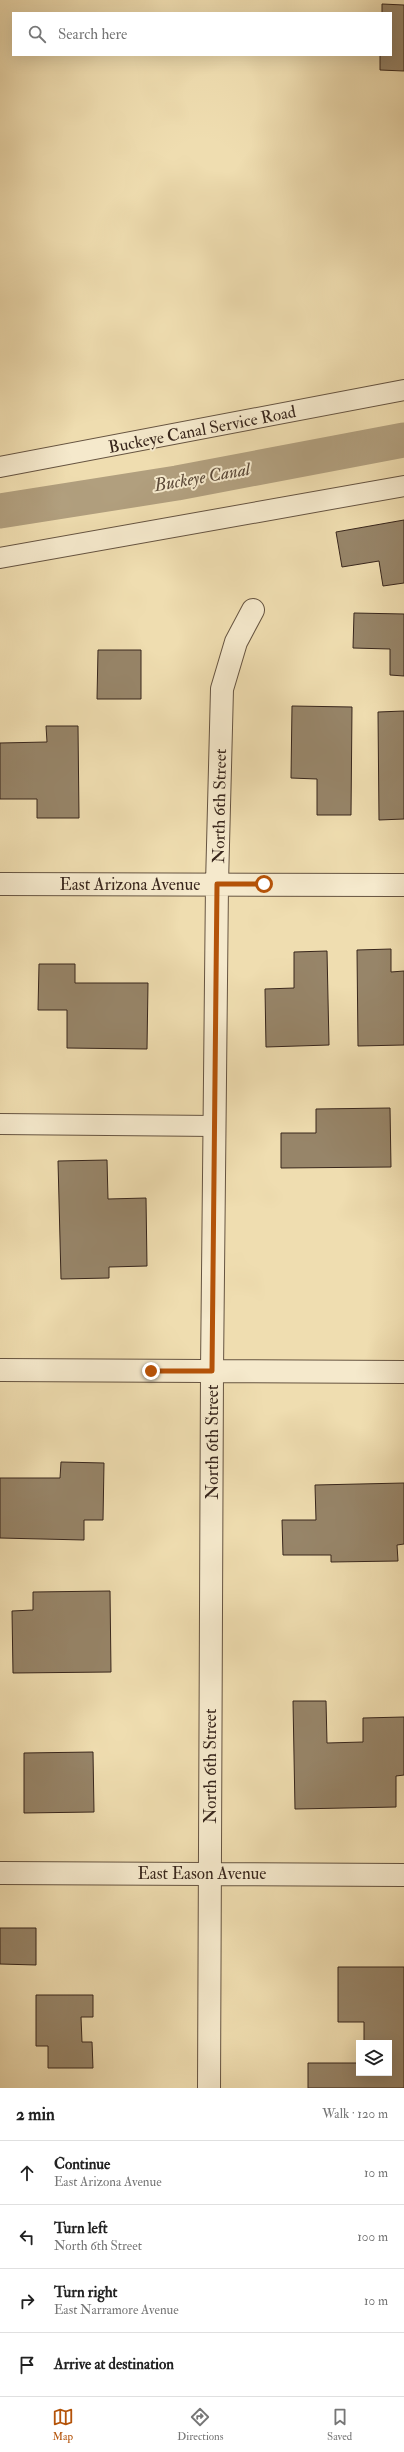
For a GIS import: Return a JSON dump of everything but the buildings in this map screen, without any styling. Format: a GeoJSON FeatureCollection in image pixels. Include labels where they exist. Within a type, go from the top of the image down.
{"type":"FeatureCollection","features":[{"type":"Feature","properties":{"kind":"street","name":"North 6th Street"},"geometry":{"type":"LineString","coordinates":[[209,2088],[212,1371],[217,884],[222,689],[236,642],[253,610]]}},
{"type":"Feature","properties":{"kind":"street","name":"East Arizona Avenue"},"geometry":{"type":"LineString","coordinates":[[0,884],[404,885]]}},
{"type":"Feature","properties":{"kind":"street"},"geometry":{"type":"LineString","coordinates":[[0,1370],[404,1372]]}},
{"type":"Feature","properties":{"kind":"street","name":"East Eason Avenue"},"geometry":{"type":"LineString","coordinates":[[0,1873],[404,1875]]}},
{"type":"Feature","properties":{"kind":"lane","name":"Buckeye Canal Service Road"},"geometry":{"type":"LineString","coordinates":[[0,467],[404,390]]}},
{"type":"Feature","properties":{"kind":"lane"},"geometry":{"type":"LineString","coordinates":[[0,558],[404,486]]}},
{"type":"Feature","properties":{"kind":"lane"},"geometry":{"type":"LineString","coordinates":[[0,1124],[215,1126]]}},
{"type":"Feature","properties":{"kind":"waterway","name":"Buckeye Canal"},"geometry":{"type":"LineString","coordinates":[[0,511],[177,483],[404,440]]}},
{"type":"Feature","properties":{"kind":"route"},"geometry":{"type":"LineString","coordinates":[[151,1371],[212,1371],[217,884],[264,884]]}}]}
